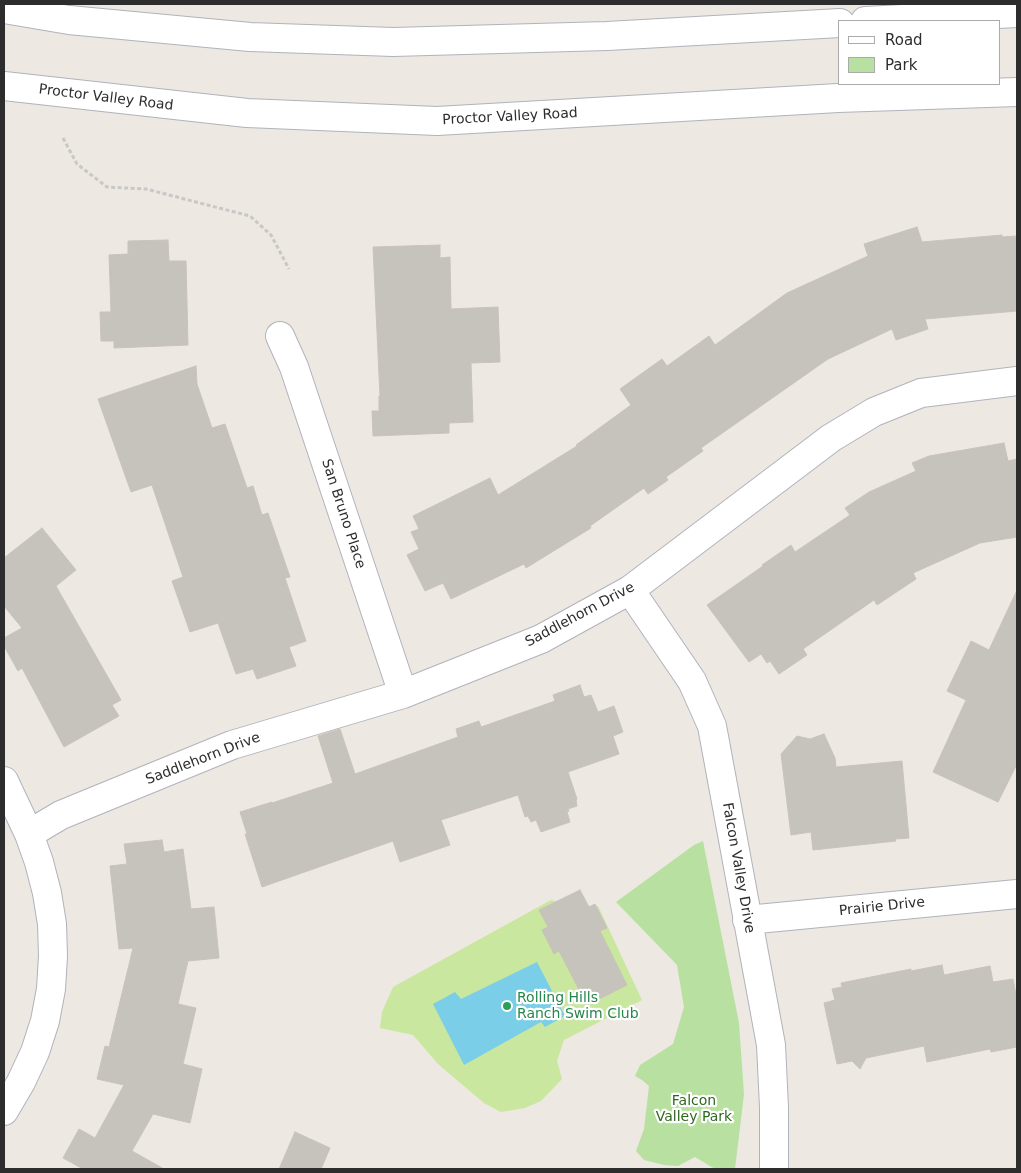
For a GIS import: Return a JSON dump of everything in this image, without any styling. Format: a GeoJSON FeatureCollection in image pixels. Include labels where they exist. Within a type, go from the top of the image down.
{"type":"FeatureCollection","features":[{"type":"Feature","properties":{"kind":"street"},"geometry":{"type":"LineString","coordinates":[[4,9],[69,20],[250,37],[392,42],[607,36],[838,23]]}},
{"type":"Feature","properties":{"kind":"street"},"geometry":{"type":"LineString","coordinates":[[884,20],[1017,13]]}},
{"type":"Feature","properties":{"kind":"street","name":"Proctor Valley Road"},"geometry":{"type":"LineString","coordinates":[[4,86],[247,113],[437,121],[838,98],[1017,92]]}},
{"type":"Feature","properties":{"kind":"street","name":"San Bruno Place"},"geometry":{"type":"LineString","coordinates":[[280,336],[297,376],[403,694]]}},
{"type":"Feature","properties":{"kind":"street","name":"Saddlehorn Drive"},"geometry":{"type":"LineString","coordinates":[[29,834],[60,815],[232,745],[403,694],[540,639],[630,590],[831,438],[874,412],[921,392],[1017,381]]}},
{"type":"Feature","properties":{"kind":"street","name":"Falcon Valley Drive"},"geometry":{"type":"LineString","coordinates":[[630,590],[692,681],[712,726],[771,1045],[780,1169]]}},
{"type":"Feature","properties":{"kind":"street"},"geometry":{"type":"LineString","coordinates":[[4,781],[29,834],[48,893],[52,924],[53,956],[51,989],[45,1021],[35,1052],[21,1082],[4,1111]]}},
{"type":"Feature","properties":{"kind":"street","name":"Prairie Drive"},"geometry":{"type":"LineString","coordinates":[[748,920],[1017,894]]}},
{"type":"Feature","properties":{"kind":"path"},"geometry":{"type":"LineString","coordinates":[[63,138],[77,164],[107,187],[146,189],[250,216],[272,235],[289,269]]}},
{"type":"Feature","properties":{"kind":"green space","name":"Falcon Valley Park"},"geometry":{"type":"Polygon","coordinates":[[[703,841],[739,1023],[744,1094],[735,1169],[715,1169],[695,1157],[678,1166],[664,1165],[644,1160],[636,1151],[644,1129],[649,1086],[635,1076],[640,1065],[673,1044],[684,1007],[677,965],[616,902],[694,845],[703,841]]]}},
{"type":"Feature","properties":{"kind":"green space","name":"Rolling Hills Ranch Swim Club"},"geometry":{"type":"Polygon","coordinates":[[[551,900],[571,907],[598,906],[642,1000],[564,1040],[557,1061],[562,1079],[541,1101],[525,1108],[501,1112],[484,1103],[438,1064],[413,1035],[380,1028],[382,1012],[393,987],[551,900]]]}},
{"type":"Feature","properties":{"kind":"water"},"geometry":{"type":"Polygon","coordinates":[[[537,962],[565,1016],[545,1027],[541,1022],[464,1065],[433,1004],[455,992],[461,999],[537,962]]]}},
{"type":"Feature","properties":{"kind":"building"},"geometry":{"type":"Polygon","coordinates":[[[917,227],[922,242],[1002,235],[1002,237],[1017,236],[1017,311],[925,319],[928,329],[896,340],[892,329],[828,359],[701,448],[703,451],[666,477],[668,480],[648,494],[644,488],[590,526],[591,528],[526,568],[524,564],[451,599],[443,583],[425,591],[407,555],[419,549],[411,532],[419,529],[413,516],[490,478],[498,495],[577,446],[631,405],[620,389],[662,359],[667,366],[709,336],[715,345],[787,293],[868,256],[864,244],[917,227]]]}},
{"type":"Feature","properties":{"kind":"building"},"geometry":{"type":"Polygon","coordinates":[[[168,240],[169,261],[186,261],[188,345],[114,348],[114,341],[101,341],[100,312],[111,312],[109,255],[128,254],[128,241],[168,240]]]}},
{"type":"Feature","properties":{"kind":"building"},"geometry":{"type":"Polygon","coordinates":[[[440,245],[440,258],[450,257],[451,309],[498,307],[500,362],[471,363],[473,422],[449,423],[449,433],[373,436],[372,411],[379,411],[380,396],[373,247],[440,245]]]}},
{"type":"Feature","properties":{"kind":"building"},"geometry":{"type":"Polygon","coordinates":[[[196,366],[197,384],[212,428],[225,424],[247,488],[253,486],[262,515],[268,513],[290,577],[285,578],[306,641],[289,647],[296,666],[257,679],[253,669],[236,674],[218,623],[190,632],[172,581],[183,577],[152,485],[131,492],[98,399],[196,366]]]}},
{"type":"Feature","properties":{"kind":"building"},"geometry":{"type":"Polygon","coordinates":[[[1004,443],[1008,461],[1017,459],[1017,537],[980,543],[913,573],[916,579],[877,605],[874,600],[803,649],[807,655],[779,674],[770,661],[767,663],[761,654],[749,662],[707,605],[791,545],[795,552],[850,515],[845,508],[869,492],[916,471],[912,463],[929,456],[1004,443]]]}},
{"type":"Feature","properties":{"kind":"building"},"geometry":{"type":"Polygon","coordinates":[[[42,528],[76,570],[56,586],[121,700],[112,705],[119,716],[64,747],[22,668],[18,671],[4,646],[4,638],[22,628],[4,606],[4,558],[42,528]]]}},
{"type":"Feature","properties":{"kind":"building"},"geometry":{"type":"Polygon","coordinates":[[[1017,590],[1017,764],[998,802],[933,772],[966,700],[947,691],[971,641],[989,650],[1017,590]]]}},
{"type":"Feature","properties":{"kind":"building"},"geometry":{"type":"Polygon","coordinates":[[[580,685],[584,697],[591,695],[598,712],[614,706],[623,732],[613,736],[619,754],[568,772],[577,799],[577,806],[568,809],[569,811],[567,812],[570,822],[541,832],[536,820],[531,822],[528,816],[525,817],[518,795],[441,820],[450,845],[400,862],[393,841],[262,887],[240,812],[333,783],[318,736],[340,729],[355,774],[458,737],[456,729],[479,721],[481,727],[555,701],[553,695],[580,685]]]}},
{"type":"Feature","properties":{"kind":"building"},"geometry":{"type":"Polygon","coordinates":[[[824,734],[835,758],[836,767],[902,761],[909,838],[813,850],[811,832],[791,835],[781,754],[797,736],[810,739],[824,734]]]}},
{"type":"Feature","properties":{"kind":"building"},"geometry":{"type":"Polygon","coordinates":[[[162,840],[164,852],[183,849],[191,909],[214,907],[219,958],[188,961],[178,1004],[196,1008],[183,1064],[202,1069],[190,1123],[153,1114],[132,1151],[164,1169],[83,1169],[63,1158],[79,1129],[95,1138],[124,1085],[97,1079],[105,1046],[109,1047],[133,948],[119,949],[110,866],[127,864],[124,844],[162,840]]]}},
{"type":"Feature","properties":{"kind":"building"},"geometry":{"type":"Polygon","coordinates":[[[580,890],[589,907],[595,904],[607,928],[600,931],[627,985],[587,1005],[559,951],[554,954],[542,930],[548,927],[539,910],[580,890]]]}},
{"type":"Feature","properties":{"kind":"building"},"geometry":{"type":"Polygon","coordinates":[[[942,965],[944,975],[990,966],[993,982],[1013,979],[1017,1000],[1017,1047],[991,1052],[990,1049],[927,1062],[924,1046],[866,1058],[860,1069],[852,1061],[837,1064],[824,1003],[835,1000],[832,989],[842,987],[841,983],[911,969],[911,971],[942,965]]]}},
{"type":"Feature","properties":{"kind":"building"},"geometry":{"type":"Polygon","coordinates":[[[295,1132],[330,1148],[321,1169],[279,1169],[295,1132]]]}},
{"type":"Feature","properties":{"kind":"place","name":"Rolling Hills Ranch Swim Club"},"geometry":{"type":"Point","coordinates":[507,1006]}}]}
